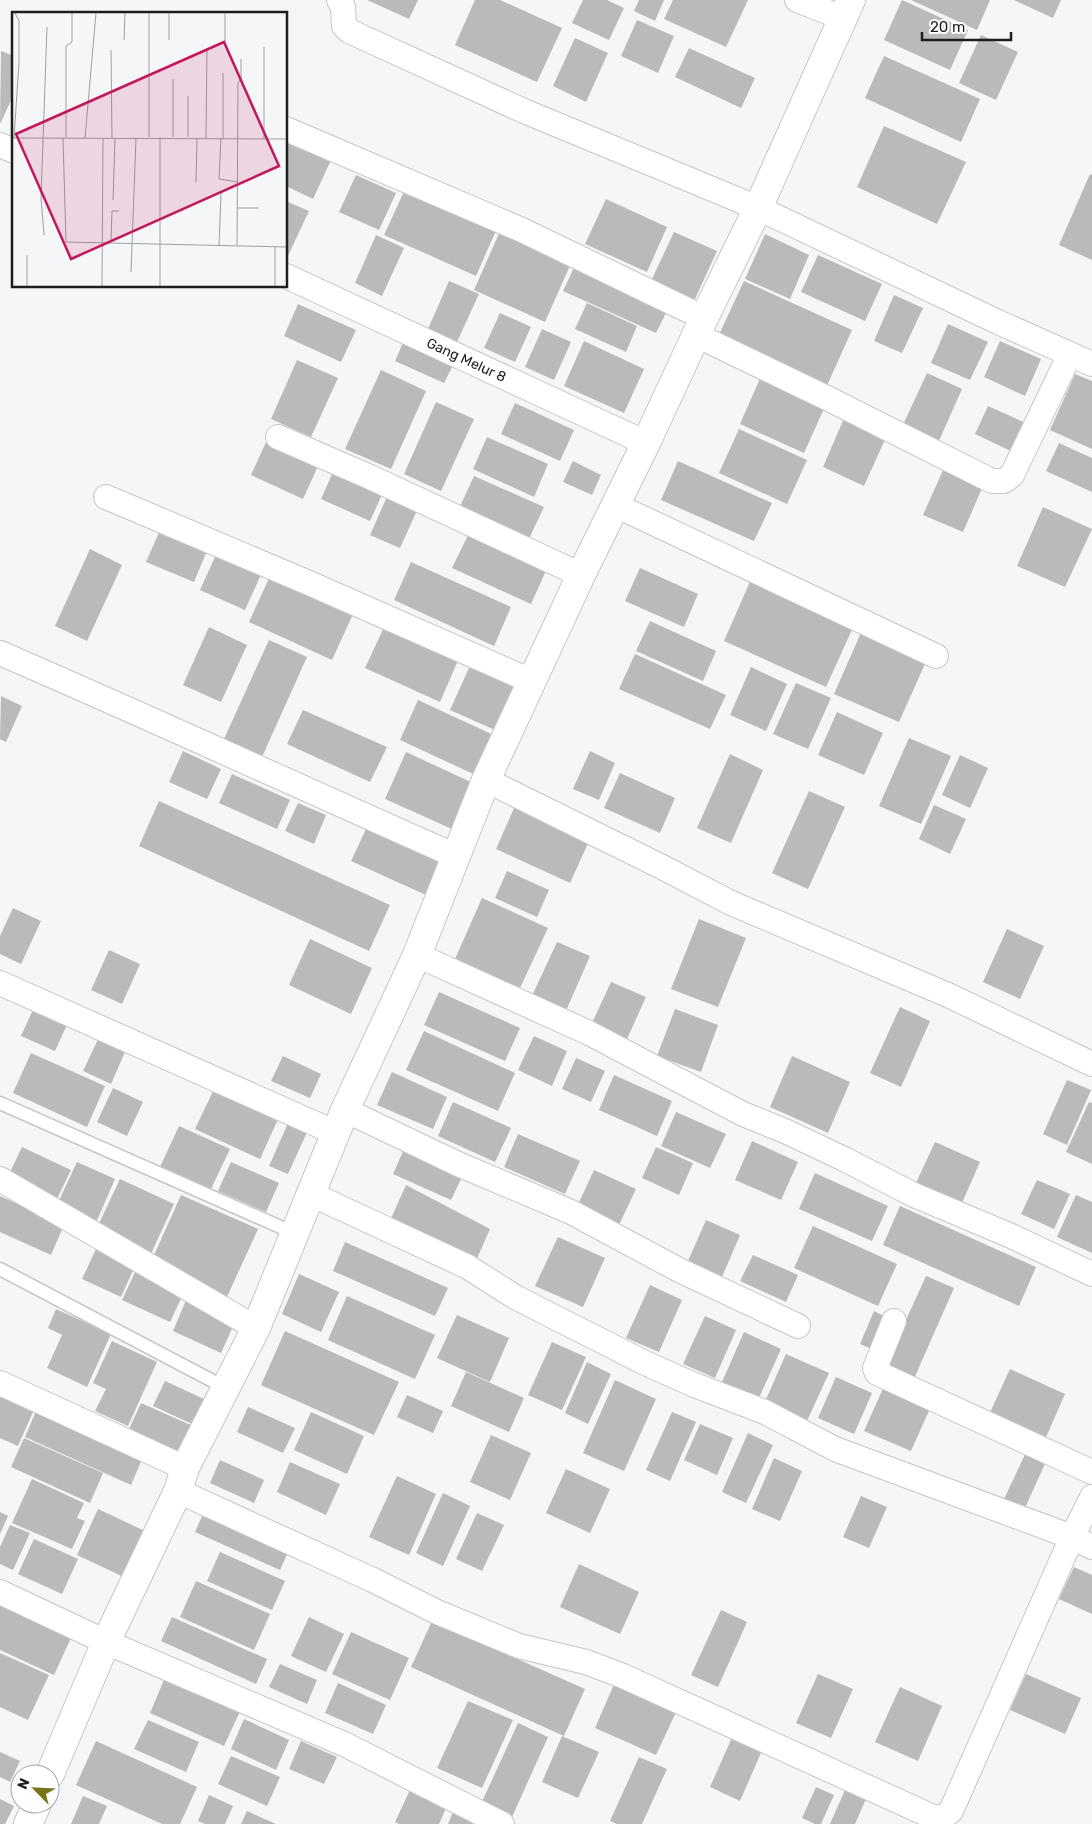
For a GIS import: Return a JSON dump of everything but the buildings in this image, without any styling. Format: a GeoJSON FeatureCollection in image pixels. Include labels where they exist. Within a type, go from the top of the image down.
{"type":"FeatureCollection","features":[{"type":"Feature","properties":{"kind":"street"},"geometry":{"type":"LineString","coordinates":[[339,0],[343,8],[344,26],[349,31],[524,112],[758,208],[998,322],[1092,364]]}},
{"type":"Feature","properties":{"kind":"street"},"geometry":{"type":"LineString","coordinates":[[54,1764],[106,1642],[182,1479],[256,1328],[341,1121],[417,955],[486,780],[581,575],[646,444],[700,326],[758,208],[847,9],[797,0]]}},
{"type":"Feature","properties":{"kind":"street"},"geometry":{"type":"LineString","coordinates":[[288,130],[522,230],[992,481],[1004,481],[1012,475],[1070,354]]}},
{"type":"Feature","properties":{"kind":"street"},"geometry":{"type":"LineString","coordinates":[[0,145],[12,150]]}},
{"type":"Feature","properties":{"kind":"street","name":"Gang Melur 8"},"geometry":{"type":"LineString","coordinates":[[288,277],[646,444]]}},
{"type":"Feature","properties":{"kind":"street"},"geometry":{"type":"LineString","coordinates":[[278,437],[370,477],[581,575]]}},
{"type":"Feature","properties":{"kind":"street"},"geometry":{"type":"LineString","coordinates":[[106,496],[531,681]]}},
{"type":"Feature","properties":{"kind":"street"},"geometry":{"type":"LineString","coordinates":[[615,506],[936,656]]}},
{"type":"Feature","properties":{"kind":"street"},"geometry":{"type":"LineString","coordinates":[[0,653],[114,702],[274,776],[456,856]]}},
{"type":"Feature","properties":{"kind":"street"},"geometry":{"type":"LineString","coordinates":[[486,780],[731,903],[948,995],[1092,1064]]}},
{"type":"Feature","properties":{"kind":"street"},"geometry":{"type":"LineString","coordinates":[[417,955],[589,1032],[742,1114],[785,1131],[844,1158],[914,1195],[1009,1235],[1092,1274]]}},
{"type":"Feature","properties":{"kind":"street"},"geometry":{"type":"LineString","coordinates":[[0,984],[341,1121],[458,1164],[571,1212],[679,1270],[798,1326]]}},
{"type":"Feature","properties":{"kind":"street"},"geometry":{"type":"LineString","coordinates":[[0,1179],[256,1328]]}},
{"type":"Feature","properties":{"kind":"street"},"geometry":{"type":"LineString","coordinates":[[311,1194],[468,1267],[515,1297],[646,1363],[692,1384],[765,1412],[835,1449],[1082,1542]]}},
{"type":"Feature","properties":{"kind":"street"},"geometry":{"type":"LineString","coordinates":[[894,1321],[875,1368],[877,1373],[1092,1472]]}},
{"type":"Feature","properties":{"kind":"street"},"geometry":{"type":"LineString","coordinates":[[0,1383],[437,1612],[520,1646],[586,1662],[623,1676],[933,1817],[943,1817],[951,1811],[1082,1542],[1092,1497]]}},
{"type":"Feature","properties":{"kind":"street"},"geometry":{"type":"LineString","coordinates":[[0,1592],[106,1642],[344,1744],[502,1824]]}},
{"type":"Feature","properties":{"kind":"lane"},"geometry":{"type":"LineString","coordinates":[[0,1103],[294,1233]]}},
{"type":"Feature","properties":{"kind":"lane"},"geometry":{"type":"LineString","coordinates":[[0,1269],[226,1388]]}}]}
